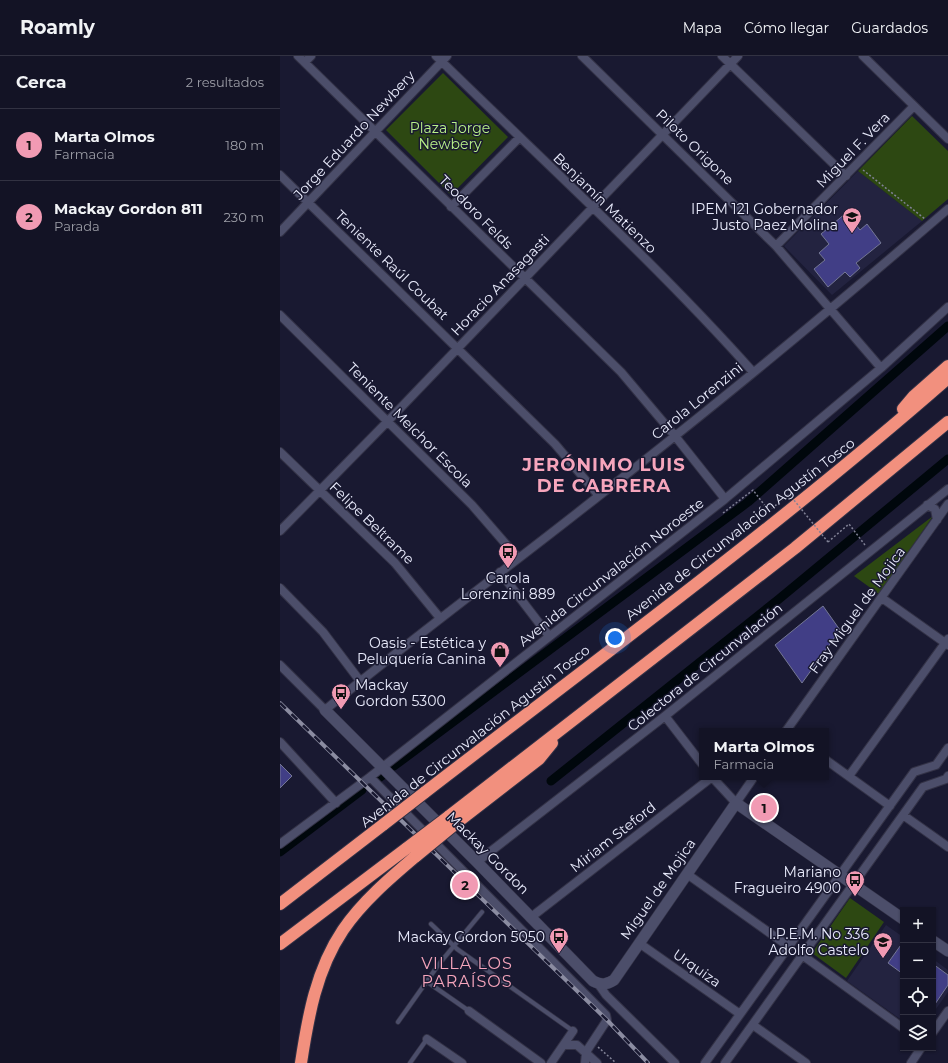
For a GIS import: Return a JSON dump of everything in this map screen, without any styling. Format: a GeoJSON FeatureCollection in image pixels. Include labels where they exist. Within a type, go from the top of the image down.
{"type":"FeatureCollection","features":[{"type":"Feature","properties":{"kind":"highway"},"geometry":{"type":"LineString","coordinates":[[877,439],[914,396],[948,366]]}},
{"type":"Feature","properties":{"kind":"highway","name":"Avenida de Circunvalación Agustín Tosco"},"geometry":{"type":"LineString","coordinates":[[283,901],[699,583],[877,439],[948,378]]}},
{"type":"Feature","properties":{"kind":"highway"},"geometry":{"type":"LineString","coordinates":[[280,944],[411,852],[567,725],[795,548],[948,422]]}},
{"type":"Feature","properties":{"kind":"highway"},"geometry":{"type":"LineString","coordinates":[[937,431],[948,425]]}},
{"type":"Feature","properties":{"kind":"highway"},"geometry":{"type":"LineString","coordinates":[[301,1063],[309,1016],[317,985],[336,941],[361,908],[411,852]]}},
{"type":"Feature","properties":{"kind":"main road","name":"Mackay Gordon"},"geometry":{"type":"LineString","coordinates":[[325,710],[602,989]]}},
{"type":"Feature","properties":{"kind":"main road"},"geometry":{"type":"LineString","coordinates":[[736,803],[900,917]]}},
{"type":"Feature","properties":{"kind":"main road","name":"Miguel de Mojica"},"geometry":{"type":"LineString","coordinates":[[602,989],[614,980],[736,803]]}},
{"type":"Feature","properties":{"kind":"main road"},"geometry":{"type":"LineString","coordinates":[[936,943],[948,951]]}},
{"type":"Feature","properties":{"kind":"street","name":"Teodoro Felds"},"geometry":{"type":"LineString","coordinates":[[298,56],[376,131],[524,279],[612,363],[675,436],[725,499]]}},
{"type":"Feature","properties":{"kind":"street"},"geometry":{"type":"LineString","coordinates":[[305,62],[311,56]]}},
{"type":"Feature","properties":{"kind":"street","name":"Piloto Origone"},"geometry":{"type":"LineString","coordinates":[[582,56],[776,246],[881,368]]}},
{"type":"Feature","properties":{"kind":"street"},"geometry":{"type":"LineString","coordinates":[[722,56],[846,176]]}},
{"type":"Feature","properties":{"kind":"street","name":"Horacio Anasagasti"},"geometry":{"type":"LineString","coordinates":[[280,531],[388,421],[738,56]]}},
{"type":"Feature","properties":{"kind":"street"},"geometry":{"type":"LineString","coordinates":[[863,56],[948,139]]}},
{"type":"Feature","properties":{"kind":"street","name":"Jorge Eduardo Newbery"},"geometry":{"type":"LineString","coordinates":[[280,232],[376,131],[441,58]]}},
{"type":"Feature","properties":{"kind":"street","name":"Benjamín Matienzo"},"geometry":{"type":"LineString","coordinates":[[441,58],[519,138],[592,207],[710,326],[753,372]]}},
{"type":"Feature","properties":{"kind":"street","name":"Miguel F. Vera"},"geometry":{"type":"LineString","coordinates":[[776,246],[857,166],[914,106]]}},
{"type":"Feature","properties":{"kind":"street"},"geometry":{"type":"LineString","coordinates":[[452,207],[519,138]]}},
{"type":"Feature","properties":{"kind":"street","name":"Teniente Raúl Coubat"},"geometry":{"type":"LineString","coordinates":[[280,175],[555,444],[599,496]]}},
{"type":"Feature","properties":{"kind":"street","name":"Carola Lorenzini"},"geometry":{"type":"LineString","coordinates":[[325,710],[440,618],[675,436],[831,310],[948,209]]}},
{"type":"Feature","properties":{"kind":"street","name":"Avenida Circunvalación Noroeste"},"geometry":{"type":"LineString","coordinates":[[280,844],[382,768],[725,499],[881,368],[948,307]]}},
{"type":"Feature","properties":{"kind":"street","name":"Teniente Melchor Escola"},"geometry":{"type":"LineString","coordinates":[[280,315],[482,515],[518,558]]}},
{"type":"Feature","properties":{"kind":"street","name":"Felipe Beltrame"},"geometry":{"type":"LineString","coordinates":[[280,452],[396,562],[440,618]]}},
{"type":"Feature","properties":{"kind":"street","name":"Colectora de Circunvalación"},"geometry":{"type":"LineString","coordinates":[[477,862],[665,716],[948,489]]}},
{"type":"Feature","properties":{"kind":"street","name":"Fray Miguel de Mojica"},"geometry":{"type":"LineString","coordinates":[[788,728],[948,504]]}},
{"type":"Feature","properties":{"kind":"street"},"geometry":{"type":"LineString","coordinates":[[927,505],[935,509],[937,520]]}},
{"type":"Feature","properties":{"kind":"street"},"geometry":{"type":"LineString","coordinates":[[500,572],[549,636]]}},
{"type":"Feature","properties":{"kind":"street"},"geometry":{"type":"LineString","coordinates":[[280,588],[323,632],[360,681]]}},
{"type":"Feature","properties":{"kind":"street"},"geometry":{"type":"LineString","coordinates":[[849,776],[947,642],[882,598]]}},
{"type":"Feature","properties":{"kind":"street","name":"Mackay Gordon"},"geometry":{"type":"LineString","coordinates":[[280,665],[325,710]]}},
{"type":"Feature","properties":{"kind":"street"},"geometry":{"type":"LineString","coordinates":[[665,716],[699,760]]}},
{"type":"Feature","properties":{"kind":"street"},"geometry":{"type":"LineString","coordinates":[[280,742],[336,803]]}},
{"type":"Feature","properties":{"kind":"street"},"geometry":{"type":"LineString","coordinates":[[705,1063],[839,874],[914,772],[936,765],[948,748]]}},
{"type":"Feature","properties":{"kind":"street"},"geometry":{"type":"LineString","coordinates":[[829,762],[890,806]]}},
{"type":"Feature","properties":{"kind":"street"},"geometry":{"type":"LineString","coordinates":[[725,1063],[922,787],[946,779],[948,776]]}},
{"type":"Feature","properties":{"kind":"street"},"geometry":{"type":"LineString","coordinates":[[370,777],[606,1015],[607,1020],[586,1052],[584,1063]]}},
{"type":"Feature","properties":{"kind":"street","name":"Miriam Steford"},"geometry":{"type":"LineString","coordinates":[[530,918],[708,780]]}},
{"type":"Feature","properties":{"kind":"street"},"geometry":{"type":"LineString","coordinates":[[715,780],[736,803],[752,780]]}},
{"type":"Feature","properties":{"kind":"street"},"geometry":{"type":"LineString","coordinates":[[903,814],[948,847]]}},
{"type":"Feature","properties":{"kind":"street"},"geometry":{"type":"LineString","coordinates":[[686,874],[788,946]]}},
{"type":"Feature","properties":{"kind":"street","name":"Urquiza"},"geometry":{"type":"LineString","coordinates":[[639,942],[740,1014]]}},
{"type":"Feature","properties":{"kind":"street"},"geometry":{"type":"LineString","coordinates":[[802,955],[900,1026]]}},
{"type":"Feature","properties":{"kind":"street"},"geometry":{"type":"LineString","coordinates":[[596,1005],[602,989]]}},
{"type":"Feature","properties":{"kind":"street","name":"Mackay Gordon"},"geometry":{"type":"LineString","coordinates":[[602,989],[675,1063]]}},
{"type":"Feature","properties":{"kind":"street"},"geometry":{"type":"LineString","coordinates":[[469,1011],[541,1063]]}},
{"type":"Feature","properties":{"kind":"street"},"geometry":{"type":"LineString","coordinates":[[936,1028],[948,1011]]}},
{"type":"Feature","properties":{"kind":"street"},"geometry":{"type":"LineString","coordinates":[[753,1025],[806,1063]]}},
{"type":"Feature","properties":{"kind":"street"},"geometry":{"type":"LineString","coordinates":[[551,1063],[573,1031]]}},
{"type":"Feature","properties":{"kind":"street"},"geometry":{"type":"LineString","coordinates":[[427,1039],[462,1063]]}},
{"type":"Feature","properties":{"kind":"street"},"geometry":{"type":"LineString","coordinates":[[564,1045],[574,1044],[586,1052],[597,1063]]}},
{"type":"Feature","properties":{"kind":"street"},"geometry":{"type":"LineString","coordinates":[[914,1062],[920,1051]]}},
{"type":"Feature","properties":{"kind":"lane"},"geometry":{"type":"LineString","coordinates":[[398,1022],[426,981],[482,912]]}},
{"type":"Feature","properties":{"kind":"lane"},"geometry":{"type":"LineString","coordinates":[[431,924],[453,946],[573,1031]]}},
{"type":"Feature","properties":{"kind":"lane"},"geometry":{"type":"LineString","coordinates":[[426,981],[469,1011]]}},
{"type":"Feature","properties":{"kind":"lane"},"geometry":{"type":"LineString","coordinates":[[410,1063],[427,1039]]}},
{"type":"Feature","properties":{"kind":"path"},"geometry":{"type":"LineString","coordinates":[[857,166],[931,224]]}},
{"type":"Feature","properties":{"kind":"path"},"geometry":{"type":"LineString","coordinates":[[723,513],[752,490],[769,511],[789,494],[828,542],[849,524],[866,544],[861,548]]}},
{"type":"Feature","properties":{"kind":"shaded area","name":"IPEM 121 Gobernador Justo Paez Molina"},"geometry":{"type":"Polygon","coordinates":[[[858,171],[922,221],[832,295],[784,246],[858,171]]]}},
{"type":"Feature","properties":{"kind":"shaded area","name":"I.P.E.M. No 336 Adolfo Castelo"},"geometry":{"type":"Polygon","coordinates":[[[886,925],[900,935],[900,1019],[847,981],[886,925]]]}},
{"type":"Feature","properties":{"kind":"shaded area"},"geometry":{"type":"Polygon","coordinates":[[[936,961],[948,970],[948,992],[936,1009],[936,961]]]}},
{"type":"Feature","properties":{"kind":"green space","name":"Plaza Jorge Newbery"},"geometry":{"type":"Polygon","coordinates":[[[443,73],[508,137],[451,195],[386,130],[443,73]]]}},
{"type":"Feature","properties":{"kind":"green space"},"geometry":{"type":"Polygon","coordinates":[[[912,116],[948,151],[948,199],[922,221],[858,171],[912,116]]]}},
{"type":"Feature","properties":{"kind":"green space"},"geometry":{"type":"Polygon","coordinates":[[[933,516],[879,594],[854,576],[933,516]]]}},
{"type":"Feature","properties":{"kind":"green space"},"geometry":{"type":"Polygon","coordinates":[[[850,898],[884,922],[846,978],[812,953],[850,898]]]}},
{"type":"Feature","properties":{"kind":"building"},"geometry":{"type":"Polygon","coordinates":[[[846,213],[860,230],[867,224],[881,243],[856,263],[860,268],[850,277],[845,272],[828,287],[814,269],[825,260],[819,253],[829,244],[821,234],[846,213]]]}},
{"type":"Feature","properties":{"kind":"building"},"geometry":{"type":"Polygon","coordinates":[[[823,606],[840,630],[802,683],[775,645],[823,606]]]}},
{"type":"Feature","properties":{"kind":"building"},"geometry":{"type":"Polygon","coordinates":[[[280,764],[292,776],[280,788],[280,764]]]}},
{"type":"Feature","properties":{"kind":"building"},"geometry":{"type":"Polygon","coordinates":[[[900,946],[900,972],[888,963],[900,946]]]}},
{"type":"Feature","properties":{"kind":"building"},"geometry":{"type":"Polygon","coordinates":[[[936,966],[948,975],[948,985],[936,1003],[936,966]]]}},
{"type":"Feature","properties":{"kind":"waterway"},"geometry":{"type":"LineString","coordinates":[[394,766],[748,502],[948,326]]}},
{"type":"Feature","properties":{"kind":"waterway"},"geometry":{"type":"LineString","coordinates":[[551,781],[779,599],[948,459]]}},
{"type":"Feature","properties":{"kind":"waterway"},"geometry":{"type":"LineString","coordinates":[[379,778],[383,775]]}},
{"type":"Feature","properties":{"kind":"waterway"},"geometry":{"type":"LineString","coordinates":[[280,852],[362,790]]}},
{"type":"Feature","properties":{"kind":"railway"},"geometry":{"type":"LineString","coordinates":[[280,703],[607,1020],[648,1063]]}},
{"type":"Feature","properties":{"kind":"place","name":"IPEM 121 Gobernador Justo Paez Molina"},"geometry":{"type":"Point","coordinates":[852,234]}},
{"type":"Feature","properties":{"kind":"place","name":"Carola Lorenzini 889"},"geometry":{"type":"Point","coordinates":[508,569]}},
{"type":"Feature","properties":{"kind":"place","name":"Oasis - Estética y Peluquería Canina"},"geometry":{"type":"Point","coordinates":[500,668]}},
{"type":"Feature","properties":{"kind":"place","name":"Mackay Gordon 5300"},"geometry":{"type":"Point","coordinates":[341,710]}},
{"type":"Feature","properties":{"kind":"place","name":"Marta Olmos"},"geometry":{"type":"Point","coordinates":[764,808]}},
{"type":"Feature","properties":{"kind":"place","name":"Mackay Gordon 811"},"geometry":{"type":"Point","coordinates":[465,885]}},
{"type":"Feature","properties":{"kind":"place","name":"Mariano Fragueiro 4900"},"geometry":{"type":"Point","coordinates":[855,897]}},
{"type":"Feature","properties":{"kind":"place","name":"Mackay Gordon 5050"},"geometry":{"type":"Point","coordinates":[559,954]}},
{"type":"Feature","properties":{"kind":"place","name":"I.P.E.M. No 336 Adolfo Castelo"},"geometry":{"type":"Point","coordinates":[883,959]}},
{"type":"Feature","properties":{"kind":"district","name":"JERÓNIMO LUIS DE CABRERA"},"geometry":{"type":"Point","coordinates":[604,475]}},
{"type":"Feature","properties":{"kind":"district","name":"VILLA LOS PARAÍSOS"},"geometry":{"type":"Point","coordinates":[467,972]}}]}
